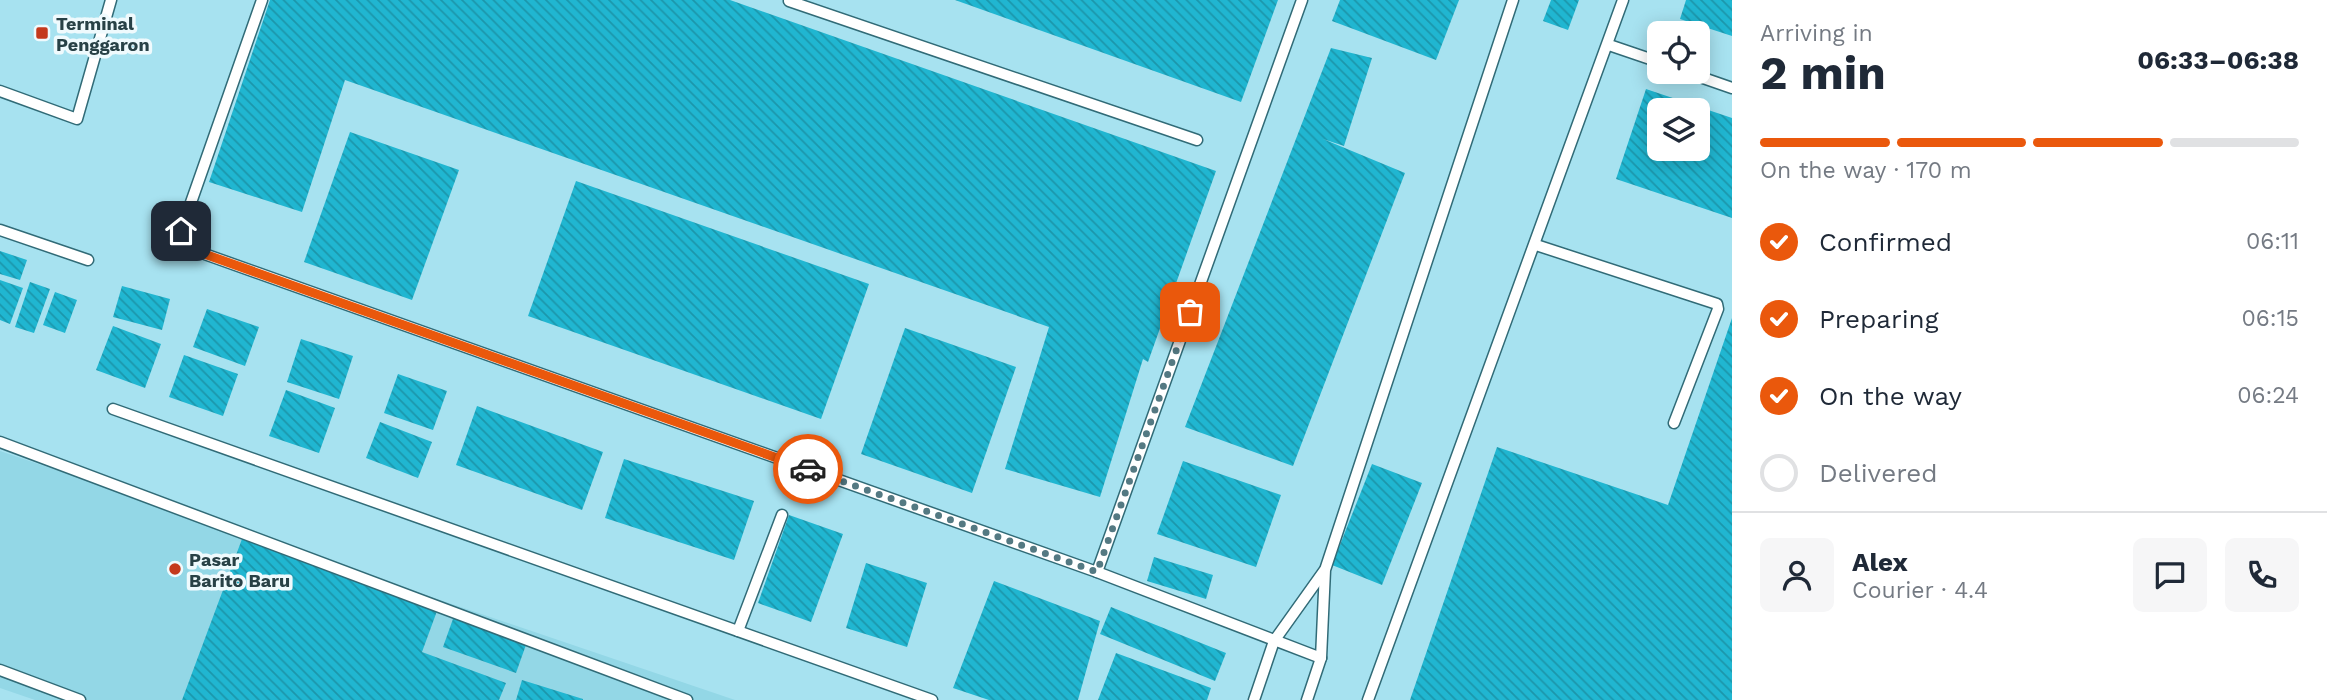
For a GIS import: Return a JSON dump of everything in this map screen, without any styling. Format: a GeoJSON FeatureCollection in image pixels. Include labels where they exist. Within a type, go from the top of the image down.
{"type":"FeatureCollection","features":[{"type":"Feature","properties":{"kind":"lane"},"geometry":{"type":"LineString","coordinates":[[0,91],[77,119],[111,0]]}},
{"type":"Feature","properties":{"kind":"lane"},"geometry":{"type":"LineString","coordinates":[[262,0],[181,231],[183,238],[196,251],[1097,572],[1321,658]]}},
{"type":"Feature","properties":{"kind":"lane"},"geometry":{"type":"LineString","coordinates":[[1097,572],[1302,0]]}},
{"type":"Feature","properties":{"kind":"lane"},"geometry":{"type":"LineString","coordinates":[[1307,700],[1321,658],[1325,570],[1513,0]]}},
{"type":"Feature","properties":{"kind":"lane"},"geometry":{"type":"LineString","coordinates":[[1368,700],[1609,45],[1623,0]]}},
{"type":"Feature","properties":{"kind":"lane"},"geometry":{"type":"LineString","coordinates":[[789,1],[1198,140]]}},
{"type":"Feature","properties":{"kind":"lane"},"geometry":{"type":"LineString","coordinates":[[1609,45],[1647,58]]}},
{"type":"Feature","properties":{"kind":"lane"},"geometry":{"type":"LineString","coordinates":[[1710,80],[1732,88]]}},
{"type":"Feature","properties":{"kind":"lane"},"geometry":{"type":"LineString","coordinates":[[0,230],[88,260]]}},
{"type":"Feature","properties":{"kind":"lane"},"geometry":{"type":"LineString","coordinates":[[1536,245],[1717,304],[1718,309],[1674,423]]}},
{"type":"Feature","properties":{"kind":"lane"},"geometry":{"type":"LineString","coordinates":[[113,409],[932,700]]}},
{"type":"Feature","properties":{"kind":"lane"},"geometry":{"type":"LineString","coordinates":[[0,442],[665,696],[687,700]]}},
{"type":"Feature","properties":{"kind":"lane"},"geometry":{"type":"LineString","coordinates":[[738,631],[782,515]]}},
{"type":"Feature","properties":{"kind":"lane"},"geometry":{"type":"LineString","coordinates":[[1254,700],[1274,641],[1325,570]]}},
{"type":"Feature","properties":{"kind":"lane"},"geometry":{"type":"LineString","coordinates":[[0,670],[79,700]]}},
{"type":"Feature","properties":{"kind":"shaded area","name":"Pasar Barito Baru"},"geometry":{"type":"Polygon","coordinates":[[[0,451],[735,700],[35,700],[0,688],[0,451]]]}},
{"type":"Feature","properties":{"kind":"building"},"geometry":{"type":"Polygon","coordinates":[[[270,0],[730,0],[1216,171],[1148,362],[1143,359],[1100,497],[1005,469],[1049,327],[345,80],[302,212],[209,182],[270,0]]]}},
{"type":"Feature","properties":{"kind":"building"},"geometry":{"type":"Polygon","coordinates":[[[955,0],[1278,0],[1241,102],[955,0]]]}},
{"type":"Feature","properties":{"kind":"building"},"geometry":{"type":"Polygon","coordinates":[[[1340,0],[1459,0],[1436,60],[1332,21],[1340,0]]]}},
{"type":"Feature","properties":{"kind":"building"},"geometry":{"type":"Polygon","coordinates":[[[1551,0],[1579,0],[1568,30],[1543,21],[1551,0]]]}},
{"type":"Feature","properties":{"kind":"building"},"geometry":{"type":"Polygon","coordinates":[[[1686,0],[1732,0],[1732,36],[1710,29],[1710,21],[1680,19],[1686,0]]]}},
{"type":"Feature","properties":{"kind":"building"},"geometry":{"type":"Polygon","coordinates":[[[1331,48],[1372,58],[1344,146],[1323,139],[1405,173],[1293,466],[1185,427],[1331,48]]]}},
{"type":"Feature","properties":{"kind":"building"},"geometry":{"type":"Polygon","coordinates":[[[1646,89],[1673,98],[1647,98],[1647,161],[1710,161],[1710,111],[1732,118],[1732,218],[1616,179],[1646,89]]]}},
{"type":"Feature","properties":{"kind":"building"},"geometry":{"type":"Polygon","coordinates":[[[350,132],[459,170],[412,300],[304,262],[350,132]]]}},
{"type":"Feature","properties":{"kind":"building"},"geometry":{"type":"Polygon","coordinates":[[[576,181],[869,284],[821,419],[528,316],[576,181]]]}},
{"type":"Feature","properties":{"kind":"building"},"geometry":{"type":"Polygon","coordinates":[[[0,251],[27,260],[20,280],[0,274],[0,251]]]}},
{"type":"Feature","properties":{"kind":"building"},"geometry":{"type":"Polygon","coordinates":[[[0,280],[23,288],[10,324],[0,320],[0,280]]]}},
{"type":"Feature","properties":{"kind":"building"},"geometry":{"type":"Polygon","coordinates":[[[30,282],[50,289],[34,333],[15,327],[30,282]]]}},
{"type":"Feature","properties":{"kind":"building"},"geometry":{"type":"Polygon","coordinates":[[[122,286],[170,299],[162,330],[113,317],[122,286]]]}},
{"type":"Feature","properties":{"kind":"building"},"geometry":{"type":"Polygon","coordinates":[[[55,292],[77,300],[65,333],[43,325],[55,292]]]}},
{"type":"Feature","properties":{"kind":"building"},"geometry":{"type":"Polygon","coordinates":[[[207,309],[259,327],[245,366],[193,347],[207,309]]]}},
{"type":"Feature","properties":{"kind":"building"},"geometry":{"type":"Polygon","coordinates":[[[1732,318],[1732,700],[1410,700],[1497,447],[1668,505],[1732,318]]]}},
{"type":"Feature","properties":{"kind":"building"},"geometry":{"type":"Polygon","coordinates":[[[113,326],[161,344],[145,388],[96,370],[113,326]]]}},
{"type":"Feature","properties":{"kind":"building"},"geometry":{"type":"Polygon","coordinates":[[[905,328],[1016,367],[972,493],[861,454],[905,328]]]}},
{"type":"Feature","properties":{"kind":"building"},"geometry":{"type":"Polygon","coordinates":[[[301,339],[353,356],[339,399],[287,382],[301,339]]]}},
{"type":"Feature","properties":{"kind":"building"},"geometry":{"type":"Polygon","coordinates":[[[184,355],[238,374],[223,416],[169,397],[184,355]]]}},
{"type":"Feature","properties":{"kind":"building"},"geometry":{"type":"Polygon","coordinates":[[[398,374],[447,391],[433,430],[384,413],[398,374]]]}},
{"type":"Feature","properties":{"kind":"building"},"geometry":{"type":"Polygon","coordinates":[[[286,390],[335,408],[319,453],[269,436],[286,390]]]}},
{"type":"Feature","properties":{"kind":"building"},"geometry":{"type":"Polygon","coordinates":[[[477,406],[603,452],[582,510],[456,465],[477,406]]]}},
{"type":"Feature","properties":{"kind":"building"},"geometry":{"type":"Polygon","coordinates":[[[380,422],[432,442],[418,478],[366,458],[380,422]]]}},
{"type":"Feature","properties":{"kind":"building"},"geometry":{"type":"Polygon","coordinates":[[[624,459],[754,501],[734,560],[605,518],[624,459]]]}},
{"type":"Feature","properties":{"kind":"building"},"geometry":{"type":"Polygon","coordinates":[[[1183,461],[1281,495],[1256,567],[1157,534],[1183,461]]]}},
{"type":"Feature","properties":{"kind":"building"},"geometry":{"type":"Polygon","coordinates":[[[1372,464],[1422,483],[1382,585],[1332,565],[1372,464]]]}},
{"type":"Feature","properties":{"kind":"building"},"geometry":{"type":"Polygon","coordinates":[[[789,515],[843,534],[811,622],[758,603],[789,515]]]}},
{"type":"Feature","properties":{"kind":"building"},"geometry":{"type":"Polygon","coordinates":[[[242,539],[437,611],[422,652],[506,683],[499,700],[182,700],[242,539]]]}},
{"type":"Feature","properties":{"kind":"building"},"geometry":{"type":"Polygon","coordinates":[[[1154,557],[1213,575],[1206,599],[1147,581],[1154,557]]]}},
{"type":"Feature","properties":{"kind":"building"},"geometry":{"type":"Polygon","coordinates":[[[866,563],[927,583],[907,647],[846,628],[866,563]]]}},
{"type":"Feature","properties":{"kind":"building"},"geometry":{"type":"Polygon","coordinates":[[[994,581],[1100,621],[1078,700],[989,700],[953,688],[994,581]]]}},
{"type":"Feature","properties":{"kind":"building"},"geometry":{"type":"Polygon","coordinates":[[[1111,607],[1226,653],[1215,681],[1100,634],[1111,607]]]}},
{"type":"Feature","properties":{"kind":"building"},"geometry":{"type":"Polygon","coordinates":[[[454,616],[527,642],[516,673],[443,647],[454,616]]]}},
{"type":"Feature","properties":{"kind":"building"},"geometry":{"type":"Polygon","coordinates":[[[1116,653],[1211,688],[1207,700],[1098,700],[1116,653]]]}},
{"type":"Feature","properties":{"kind":"building"},"geometry":{"type":"Polygon","coordinates":[[[522,680],[583,699],[583,700],[516,700],[522,680]]]}},
{"type":"Feature","properties":{"kind":"way so far"},"geometry":{"type":"LineString","coordinates":[[808,469],[1097,572],[1190,312]]}},
{"type":"Feature","properties":{"kind":"place","name":"Terminal Penggaron"},"geometry":{"type":"Point","coordinates":[42,33]}},
{"type":"Feature","properties":{"kind":"place","name":"Pasar Barito Baru"},"geometry":{"type":"Point","coordinates":[175,569]}},
{"type":"Feature","properties":{"kind":"route"},"geometry":{"type":"LineString","coordinates":[[181,231],[183,238],[196,251],[808,469]]}}]}
